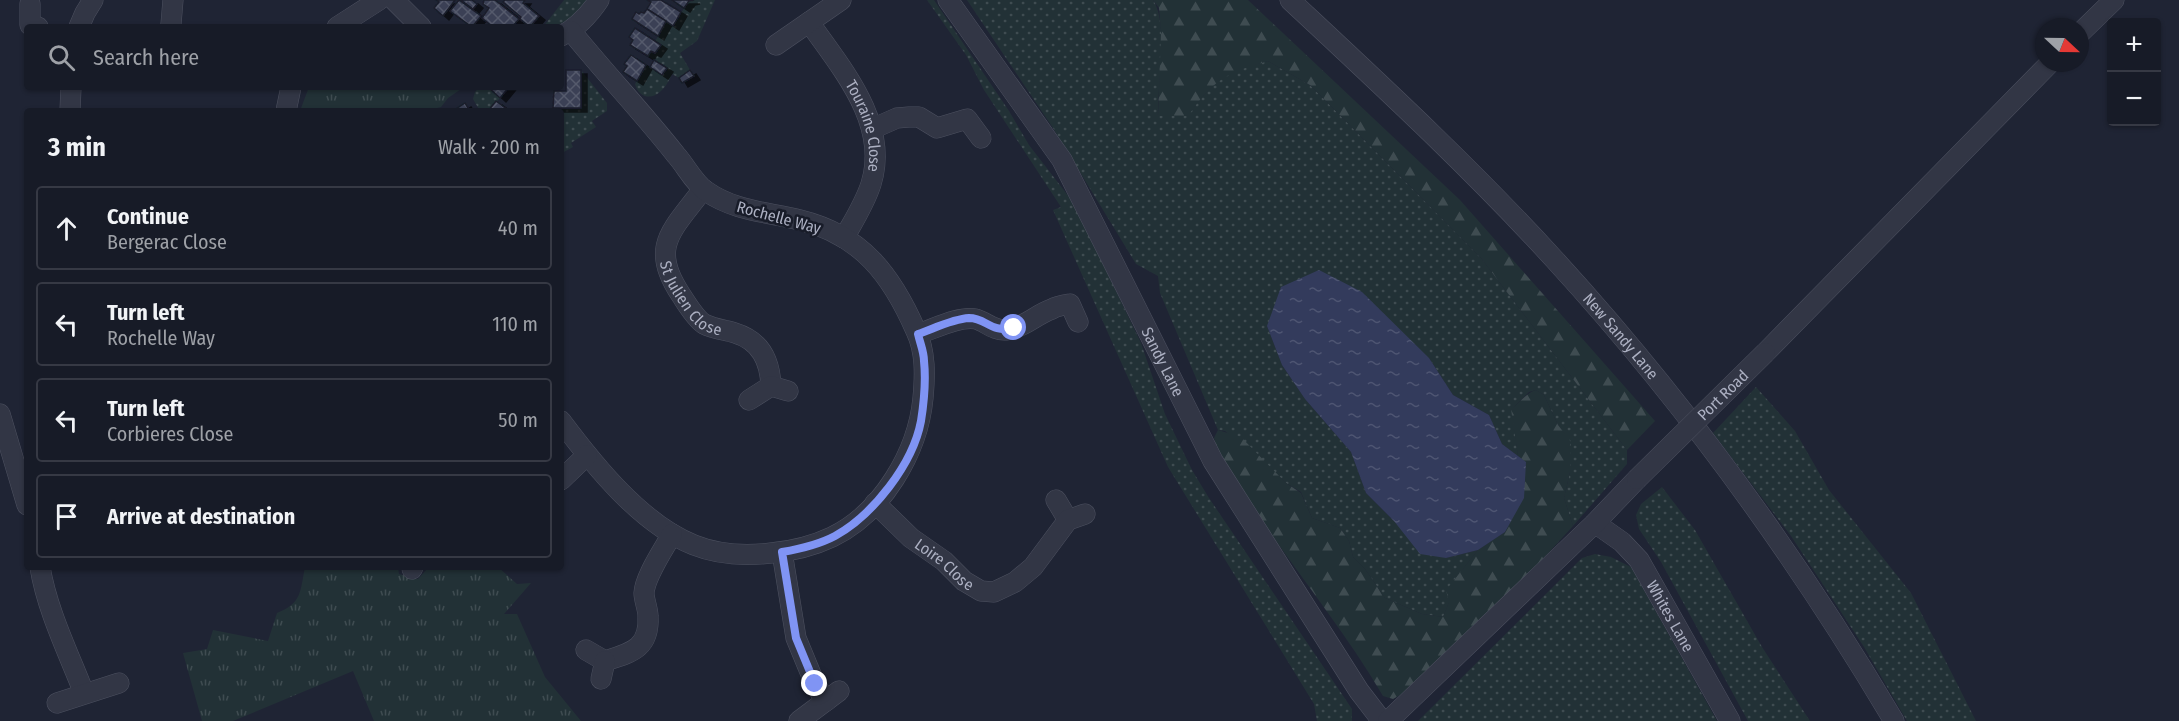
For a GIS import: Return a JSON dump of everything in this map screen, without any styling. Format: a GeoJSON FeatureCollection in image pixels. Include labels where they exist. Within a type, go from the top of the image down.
{"type":"FeatureCollection","features":[{"type":"Feature","properties":{"kind":"street"},"geometry":{"type":"LineString","coordinates":[[80,24],[93,0]]}},
{"type":"Feature","properties":{"kind":"street"},"geometry":{"type":"LineString","coordinates":[[171,24],[173,0]]}},
{"type":"Feature","properties":{"kind":"street"},"geometry":{"type":"LineString","coordinates":[[342,24],[379,0]]}},
{"type":"Feature","properties":{"kind":"street"},"geometry":{"type":"LineString","coordinates":[[394,0],[418,24]]}},
{"type":"Feature","properties":{"kind":"street"},"geometry":{"type":"LineString","coordinates":[[566,34],[592,10],[599,0]]}},
{"type":"Feature","properties":{"kind":"street"},"geometry":{"type":"LineString","coordinates":[[776,45],[841,0]]}},
{"type":"Feature","properties":{"kind":"street","name":"Sandy Lane"},"geometry":{"type":"LineString","coordinates":[[948,0],[1062,160],[1213,461],[1359,691],[1387,720]]}},
{"type":"Feature","properties":{"kind":"street","name":"New Sandy Lane"},"geometry":{"type":"LineString","coordinates":[[1290,0],[1495,196],[1616,328],[1675,399],[1780,542],[1864,669],[1894,721]]}},
{"type":"Feature","properties":{"kind":"street"},"geometry":{"type":"LineString","coordinates":[[2089,24],[2114,0]]}},
{"type":"Feature","properties":{"kind":"street"},"geometry":{"type":"LineString","coordinates":[[30,4],[30,24]]}},
{"type":"Feature","properties":{"kind":"street","name":"Touraine Close"},"geometry":{"type":"LineString","coordinates":[[809,22],[853,85],[872,129],[875,145],[871,183],[862,206],[844,238]]}},
{"type":"Feature","properties":{"kind":"street","name":"Rochelle Way"},"geometry":{"type":"LineString","coordinates":[[564,425],[587,455],[650,519],[672,534],[692,544],[734,555],[799,549],[834,536],[853,524],[875,503],[896,477],[911,451],[921,422],[924,359],[918,334],[896,291],[882,270],[844,238],[801,220],[737,207],[702,189],[676,154],[566,34]]}},
{"type":"Feature","properties":{"kind":"street","name":"Port Road"},"geometry":{"type":"LineString","coordinates":[[1387,720],[1414,697],[1595,523],[2041,72]]}},
{"type":"Feature","properties":{"kind":"street"},"geometry":{"type":"LineString","coordinates":[[70,108],[71,90]]}},
{"type":"Feature","properties":{"kind":"street"},"geometry":{"type":"LineString","coordinates":[[287,108],[290,90]]}},
{"type":"Feature","properties":{"kind":"street"},"geometry":{"type":"LineString","coordinates":[[872,129],[897,118],[919,117],[937,128],[967,119],[981,138]]}},
{"type":"Feature","properties":{"kind":"street","name":"St Julien Close"},"geometry":{"type":"LineString","coordinates":[[702,189],[670,234],[665,249],[665,263],[671,279],[704,323],[737,334],[757,345],[780,388],[749,400]]}},
{"type":"Feature","properties":{"kind":"street"},"geometry":{"type":"LineString","coordinates":[[918,334],[968,318],[1003,330],[1014,328],[1027,324],[1052,309],[1070,304],[1078,322]]}},
{"type":"Feature","properties":{"kind":"street"},"geometry":{"type":"LineString","coordinates":[[1,422],[24,495]]}},
{"type":"Feature","properties":{"kind":"street"},"geometry":{"type":"LineString","coordinates":[[564,477],[587,455]]}},
{"type":"Feature","properties":{"kind":"street","name":"Loire Close"},"geometry":{"type":"LineString","coordinates":[[875,503],[911,538],[944,561],[964,581],[981,591],[994,592],[1015,582],[1033,567],[1077,517],[1056,500]]}},
{"type":"Feature","properties":{"kind":"street","name":"Whites Lane"},"geometry":{"type":"LineString","coordinates":[[1595,523],[1623,542],[1639,560],[1730,721]]}},
{"type":"Feature","properties":{"kind":"street"},"geometry":{"type":"LineString","coordinates":[[586,650],[603,670],[632,652],[642,642],[648,629],[644,593],[650,576],[672,534]]}},
{"type":"Feature","properties":{"kind":"street"},"geometry":{"type":"LineString","coordinates":[[782,552],[796,638],[815,684],[833,696],[799,721]]}},
{"type":"Feature","properties":{"kind":"street"},"geometry":{"type":"LineString","coordinates":[[40,570],[53,613],[84,693]]}},
{"type":"Feature","properties":{"kind":"street"},"geometry":{"type":"LineString","coordinates":[[57,702],[119,683]]}},
{"type":"Feature","properties":{"kind":"green space"},"geometry":{"type":"Polygon","coordinates":[[[564,0],[587,0],[563,23],[545,24],[564,0]]]}},
{"type":"Feature","properties":{"kind":"green space"},"geometry":{"type":"Polygon","coordinates":[[[715,0],[697,41],[680,53],[690,70],[679,78],[672,74],[664,88],[657,94],[649,97],[642,95],[635,84],[646,65],[662,75],[666,68],[648,56],[651,51],[655,53],[661,45],[655,41],[663,29],[661,28],[666,21],[673,25],[689,1],[715,0]]]}},
{"type":"Feature","properties":{"kind":"green space"},"geometry":{"type":"Polygon","coordinates":[[[927,0],[934,0],[1009,111],[1029,145],[1073,202],[1141,343],[1165,414],[1192,470],[1352,709],[1352,721],[1317,721],[1314,704],[1168,467],[1053,210],[1061,207],[984,90],[966,55],[927,0]]]}},
{"type":"Feature","properties":{"kind":"green space"},"geometry":{"type":"Polygon","coordinates":[[[967,0],[1153,0],[1158,10],[1161,39],[1158,116],[1188,115],[1221,78],[1244,67],[1268,61],[1310,85],[1481,258],[1627,450],[1627,464],[1573,526],[1564,498],[1570,472],[1570,442],[1558,425],[1544,395],[1536,390],[1529,392],[1512,409],[1518,456],[1502,444],[1489,415],[1453,395],[1429,358],[1267,326],[1282,365],[1305,399],[1351,452],[1366,493],[1394,521],[1446,558],[1478,550],[1463,569],[1443,617],[1422,614],[1385,598],[1365,569],[1353,557],[1349,541],[1340,528],[1312,518],[1301,492],[1286,483],[1225,431],[1218,430],[1160,293],[1158,276],[1136,264],[1053,128],[967,0]]]}},
{"type":"Feature","properties":{"kind":"green space"},"geometry":{"type":"Polygon","coordinates":[[[1153,0],[1248,0],[1460,200],[1655,421],[1627,450],[1481,258],[1310,85],[1268,61],[1241,69],[1222,79],[1206,93],[1188,116],[1158,116],[1161,33],[1159,8],[1153,0]]]}},
{"type":"Feature","properties":{"kind":"green space"},"geometry":{"type":"Polygon","coordinates":[[[581,70],[607,103],[607,111],[592,121],[596,127],[571,143],[573,147],[564,152],[564,108],[581,108],[581,70]]]}},
{"type":"Feature","properties":{"kind":"green space"},"geometry":{"type":"Polygon","coordinates":[[[308,90],[460,90],[437,108],[301,108],[308,90]]]}},
{"type":"Feature","properties":{"kind":"green space"},"geometry":{"type":"Polygon","coordinates":[[[491,90],[500,98],[491,108],[478,108],[473,99],[475,92],[491,90]]]}},
{"type":"Feature","properties":{"kind":"green space"},"geometry":{"type":"Polygon","coordinates":[[[1756,387],[1795,431],[1829,490],[1911,593],[1976,721],[1907,721],[1864,647],[1791,536],[1713,433],[1756,387]]]}},
{"type":"Feature","properties":{"kind":"green space"},"geometry":{"type":"Polygon","coordinates":[[[1536,390],[1544,395],[1558,425],[1571,442],[1570,472],[1564,498],[1573,526],[1530,573],[1409,690],[1393,699],[1383,696],[1233,479],[1222,460],[1214,438],[1218,430],[1241,437],[1286,483],[1301,493],[1312,518],[1340,528],[1349,541],[1353,557],[1365,569],[1385,598],[1422,614],[1443,617],[1449,602],[1446,590],[1478,550],[1505,532],[1526,463],[1518,456],[1511,409],[1529,393],[1536,390]]]}},
{"type":"Feature","properties":{"kind":"green space"},"geometry":{"type":"Polygon","coordinates":[[[1662,487],[1695,530],[1762,647],[1810,721],[1748,721],[1661,562],[1639,529],[1636,515],[1641,504],[1662,487]]]}},
{"type":"Feature","properties":{"kind":"green space"},"geometry":{"type":"Polygon","coordinates":[[[1595,554],[1611,557],[1631,567],[1717,721],[1418,721],[1582,558],[1595,554]]]}},
{"type":"Feature","properties":{"kind":"green space"},"geometry":{"type":"Polygon","coordinates":[[[304,570],[398,570],[399,574],[418,579],[426,570],[501,570],[517,584],[531,583],[504,614],[517,614],[545,677],[581,721],[374,721],[353,671],[233,721],[202,721],[183,653],[207,649],[213,630],[268,641],[277,613],[296,601],[304,570]]]}},
{"type":"Feature","properties":{"kind":"water"},"geometry":{"type":"Polygon","coordinates":[[[1319,270],[1362,292],[1429,358],[1453,395],[1489,415],[1502,444],[1526,462],[1524,498],[1505,532],[1478,550],[1446,558],[1420,554],[1394,521],[1366,493],[1351,452],[1305,399],[1282,365],[1267,326],[1281,287],[1319,270]]]}},
{"type":"Feature","properties":{"kind":"building"},"geometry":{"type":"Polygon","coordinates":[[[436,0],[455,0],[443,16],[434,8],[439,2],[436,0]]]}},
{"type":"Feature","properties":{"kind":"building"},"geometry":{"type":"Polygon","coordinates":[[[459,0],[481,16],[474,24],[468,24],[450,11],[459,0]]]}},
{"type":"Feature","properties":{"kind":"building"},"geometry":{"type":"Polygon","coordinates":[[[461,0],[472,0],[477,4],[473,9],[461,0]]]}},
{"type":"Feature","properties":{"kind":"building"},"geometry":{"type":"Polygon","coordinates":[[[484,0],[495,0],[519,19],[515,24],[489,24],[482,18],[489,8],[483,4],[484,0]]]}},
{"type":"Feature","properties":{"kind":"building"},"geometry":{"type":"Polygon","coordinates":[[[505,0],[525,0],[523,3],[539,16],[532,24],[526,24],[503,2],[505,0]]]}},
{"type":"Feature","properties":{"kind":"building"},"geometry":{"type":"Polygon","coordinates":[[[647,0],[661,0],[681,12],[673,26],[647,9],[651,2],[647,0]]]}},
{"type":"Feature","properties":{"kind":"building"},"geometry":{"type":"Polygon","coordinates":[[[672,0],[694,0],[689,1],[684,8],[672,0]]]}},
{"type":"Feature","properties":{"kind":"building"},"geometry":{"type":"Polygon","coordinates":[[[647,9],[666,21],[658,36],[632,19],[636,12],[644,13],[647,9]]]}},
{"type":"Feature","properties":{"kind":"building"},"geometry":{"type":"Polygon","coordinates":[[[635,28],[661,45],[655,53],[651,51],[648,56],[630,45],[633,40],[629,37],[635,28]]]}},
{"type":"Feature","properties":{"kind":"building"},"geometry":{"type":"Polygon","coordinates":[[[631,55],[646,65],[637,81],[623,72],[627,66],[624,64],[631,55]]]}},
{"type":"Feature","properties":{"kind":"building"},"geometry":{"type":"Polygon","coordinates":[[[654,60],[667,68],[662,75],[650,67],[654,60]]]}},
{"type":"Feature","properties":{"kind":"building"},"geometry":{"type":"Polygon","coordinates":[[[566,70],[581,70],[581,108],[553,108],[554,91],[566,91],[566,70]]]}},
{"type":"Feature","properties":{"kind":"building"},"geometry":{"type":"Polygon","coordinates":[[[690,70],[694,76],[682,83],[679,78],[690,70]]]}},
{"type":"Feature","properties":{"kind":"building"},"geometry":{"type":"Polygon","coordinates":[[[491,90],[507,90],[500,98],[491,90]]]}},
{"type":"Feature","properties":{"kind":"building"},"geometry":{"type":"Polygon","coordinates":[[[496,101],[505,108],[490,108],[496,101]]]}},
{"type":"Feature","properties":{"kind":"building"},"geometry":{"type":"Polygon","coordinates":[[[465,103],[468,108],[458,108],[465,103]]]}},
{"type":"Feature","properties":{"kind":"route"},"geometry":{"type":"LineString","coordinates":[[815,684],[796,638],[782,552],[816,544],[853,524],[875,503],[896,477],[911,451],[921,422],[924,359],[918,334],[968,318],[1003,330],[1014,328]]}}]}
